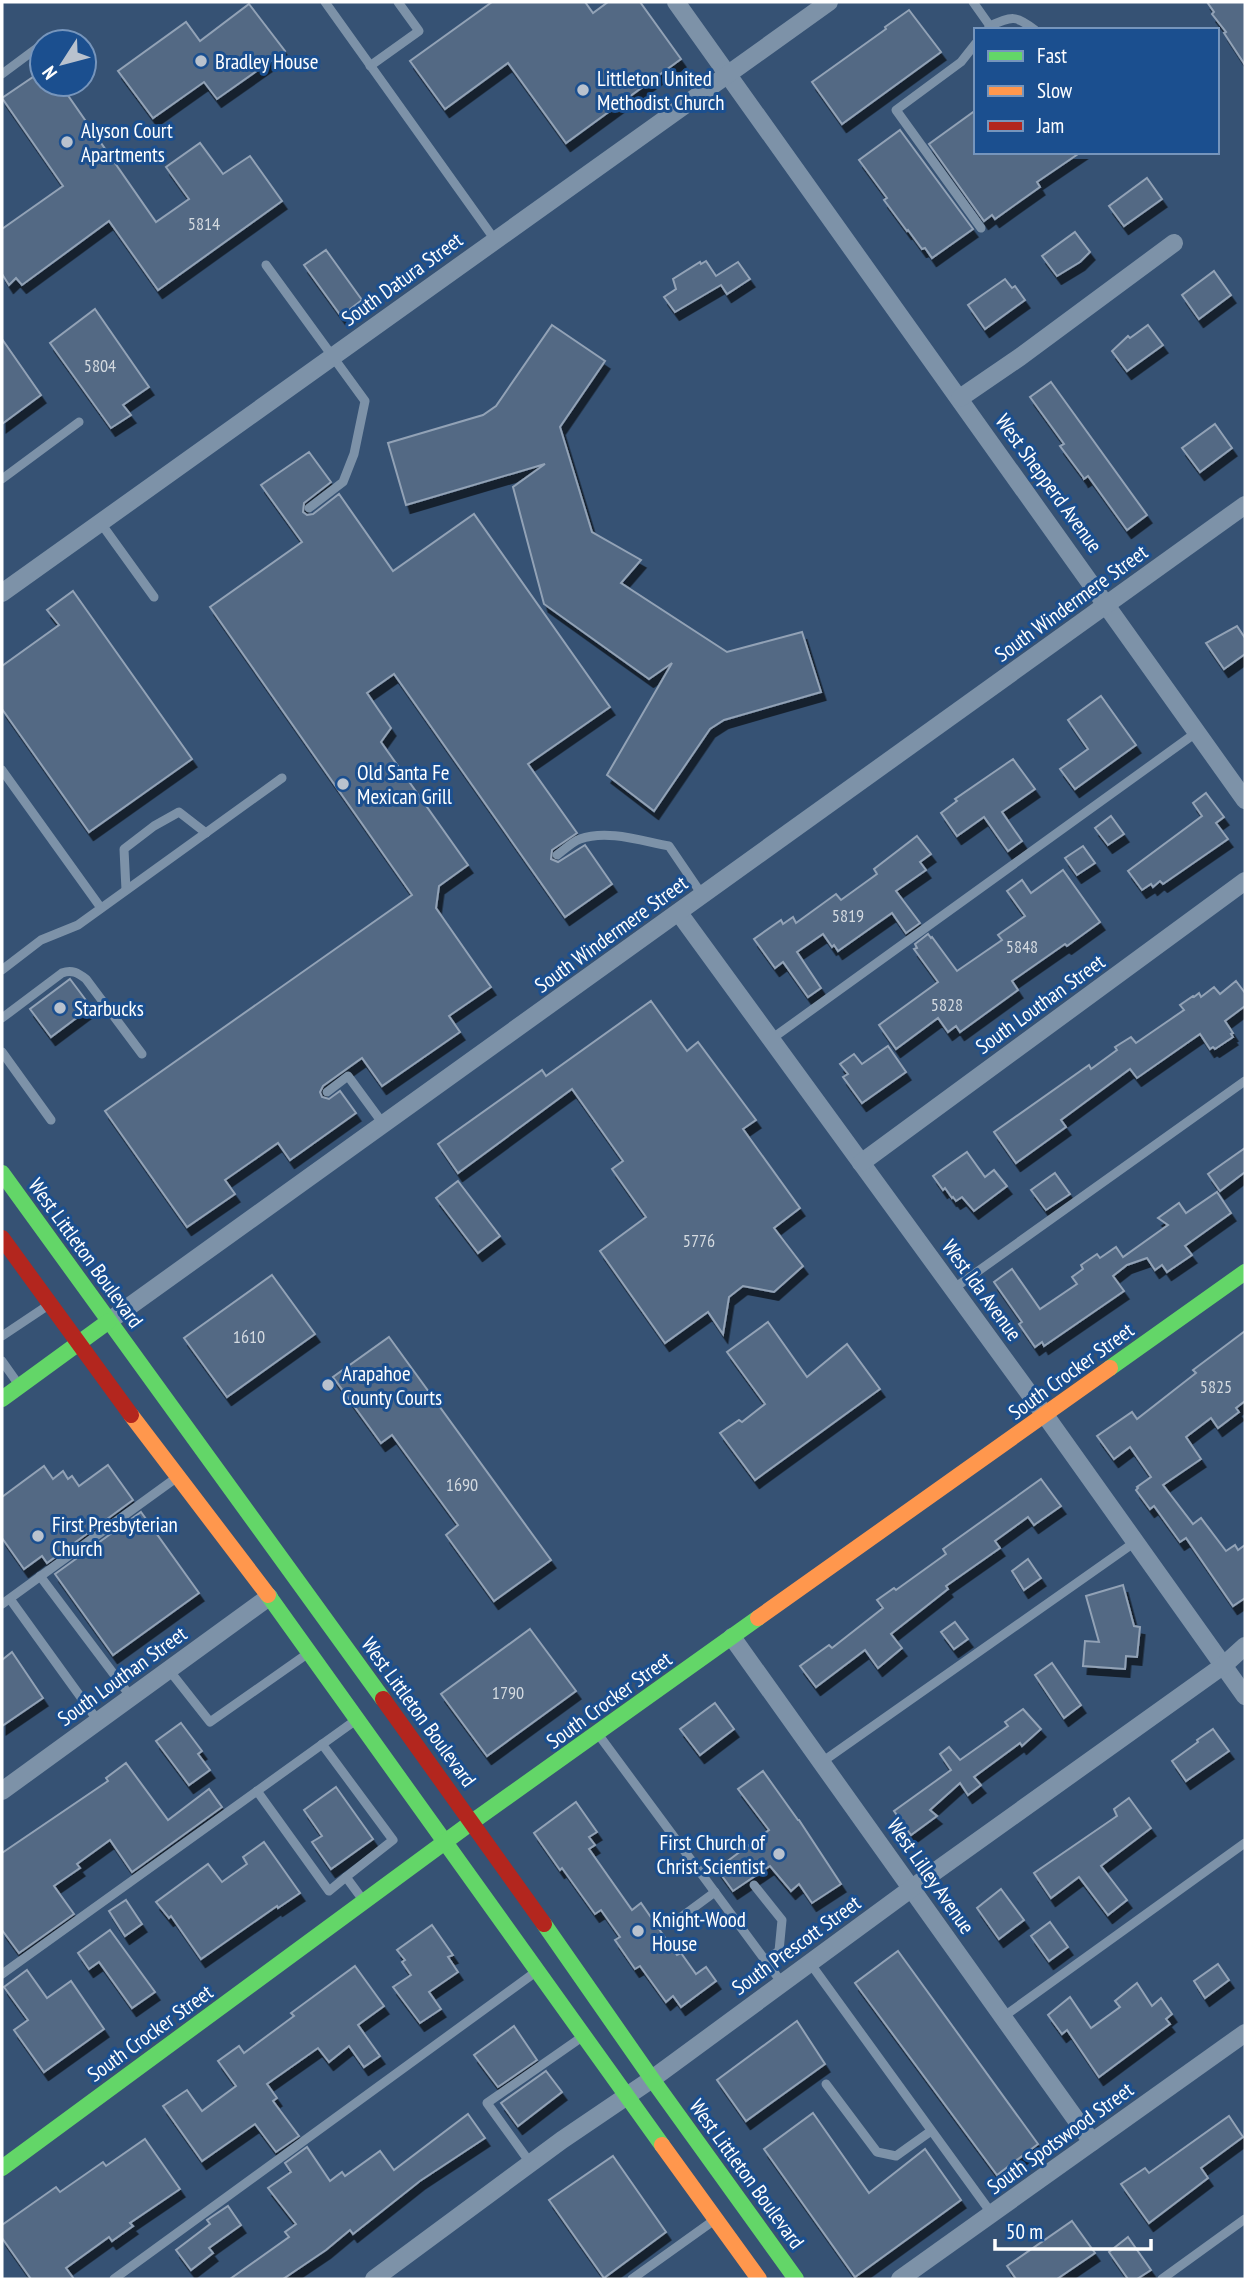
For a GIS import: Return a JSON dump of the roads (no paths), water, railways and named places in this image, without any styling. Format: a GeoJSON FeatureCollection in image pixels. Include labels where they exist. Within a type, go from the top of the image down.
{"type":"FeatureCollection","features":[{"type":"Feature","properties":{"kind":"main road","name":"West Littleton Boulevard"},"geometry":{"type":"LineString","coordinates":[[2,1173],[472,1822],[796,2279]]}},
{"type":"Feature","properties":{"kind":"main road"},"geometry":{"type":"LineString","coordinates":[[2,1238],[78,1344],[269,1597],[759,2279]]}},
{"type":"Feature","properties":{"kind":"main road","name":"South Crocker Street"},"geometry":{"type":"LineString","coordinates":[[2,2168],[472,1822],[1245,1272]]}},
{"type":"Feature","properties":{"kind":"main road","name":"South Windermere Street"},"geometry":{"type":"LineString","coordinates":[[2,1399],[109,1321]]}},
{"type":"Feature","properties":{"kind":"street","name":"West Shepperd Avenue"},"geometry":{"type":"LineString","coordinates":[[676,2],[1108,604],[1245,800]]}},
{"type":"Feature","properties":{"kind":"street","name":"South Datura Street"},"geometry":{"type":"LineString","coordinates":[[2,593],[829,2]]}},
{"type":"Feature","properties":{"kind":"street"},"geometry":{"type":"LineString","coordinates":[[960,398],[1174,243]]}},
{"type":"Feature","properties":{"kind":"street","name":"South Windermere Street"},"geometry":{"type":"LineString","coordinates":[[109,1321],[703,897],[1245,505]]}},
{"type":"Feature","properties":{"kind":"street","name":"South Louthan Street"},"geometry":{"type":"LineString","coordinates":[[861,1163],[1245,881]]}},
{"type":"Feature","properties":{"kind":"street","name":"West Ida Avenue"},"geometry":{"type":"LineString","coordinates":[[679,914],[1045,1415],[1245,1696]]}},
{"type":"Feature","properties":{"kind":"street","name":"South Louthan Street"},"geometry":{"type":"LineString","coordinates":[[2,1791],[269,1597]]}},
{"type":"Feature","properties":{"kind":"street","name":"West Lilley Avenue"},"geometry":{"type":"LineString","coordinates":[[733,1637],[1092,2142]]}},
{"type":"Feature","properties":{"kind":"street","name":"South Prescott Street"},"geometry":{"type":"LineString","coordinates":[[374,2279],[1224,1665],[1245,1646]]}},
{"type":"Feature","properties":{"kind":"street","name":"South Spotswood Street"},"geometry":{"type":"LineString","coordinates":[[900,2279],[1245,2033]]}},
{"type":"Feature","properties":{"kind":"lane"},"geometry":{"type":"LineString","coordinates":[[324,2],[495,240]]}},
{"type":"Feature","properties":{"kind":"lane"},"geometry":{"type":"LineString","coordinates":[[370,66],[419,31],[398,2]]}},
{"type":"Feature","properties":{"kind":"lane"},"geometry":{"type":"LineString","coordinates":[[973,2],[989,28],[1006,18],[1020,18],[1032,28]]}},
{"type":"Feature","properties":{"kind":"lane"},"geometry":{"type":"LineString","coordinates":[[974,46],[961,62],[897,110],[981,228]]}},
{"type":"Feature","properties":{"kind":"lane"},"geometry":{"type":"LineString","coordinates":[[2,74],[28,55]]}},
{"type":"Feature","properties":{"kind":"lane"},"geometry":{"type":"LineString","coordinates":[[266,265],[365,401],[354,454],[343,482],[309,508]]}},
{"type":"Feature","properties":{"kind":"lane"},"geometry":{"type":"LineString","coordinates":[[2,479],[79,422]]}},
{"type":"Feature","properties":{"kind":"lane"},"geometry":{"type":"LineString","coordinates":[[100,522],[154,597]]}},
{"type":"Feature","properties":{"kind":"lane"},"geometry":{"type":"LineString","coordinates":[[770,1040],[1197,732]]}},
{"type":"Feature","properties":{"kind":"lane"},"geometry":{"type":"LineString","coordinates":[[2,770],[101,908]]}},
{"type":"Feature","properties":{"kind":"lane"},"geometry":{"type":"LineString","coordinates":[[2,970],[41,940],[78,925],[282,778]]}},
{"type":"Feature","properties":{"kind":"lane"},"geometry":{"type":"LineString","coordinates":[[126,890],[124,849],[154,826],[179,813],[206,833]]}},
{"type":"Feature","properties":{"kind":"lane"},"geometry":{"type":"LineString","coordinates":[[557,855],[578,840],[595,835],[669,846],[703,897]]}},
{"type":"Feature","properties":{"kind":"lane"},"geometry":{"type":"LineString","coordinates":[[2,1018],[62,973],[78,973],[86,979],[142,1054]]}},
{"type":"Feature","properties":{"kind":"lane"},"geometry":{"type":"LineString","coordinates":[[2,1052],[51,1120]]}},
{"type":"Feature","properties":{"kind":"lane"},"geometry":{"type":"LineString","coordinates":[[327,1092],[348,1076],[384,1125]]}},
{"type":"Feature","properties":{"kind":"lane"},"geometry":{"type":"LineString","coordinates":[[953,1289],[1245,1081]]}},
{"type":"Feature","properties":{"kind":"lane"},"geometry":{"type":"LineString","coordinates":[[2,1336],[49,1304]]}},
{"type":"Feature","properties":{"kind":"lane"},"geometry":{"type":"LineString","coordinates":[[2,1361],[20,1386]]}},
{"type":"Feature","properties":{"kind":"lane"},"geometry":{"type":"LineString","coordinates":[[98,1721],[6,1601],[178,1477]]}},
{"type":"Feature","properties":{"kind":"lane"},"geometry":{"type":"LineString","coordinates":[[822,1762],[1135,1542]]}},
{"type":"Feature","properties":{"kind":"lane"},"geometry":{"type":"LineString","coordinates":[[40,1576],[131,1697]]}},
{"type":"Feature","properties":{"kind":"lane"},"geometry":{"type":"LineString","coordinates":[[169,1670],[210,1723],[309,1653]]}},
{"type":"Feature","properties":{"kind":"lane"},"geometry":{"type":"LineString","coordinates":[[2,1974],[356,1720]]}},
{"type":"Feature","properties":{"kind":"lane"},"geometry":{"type":"LineString","coordinates":[[598,1734],[782,1983]]}},
{"type":"Feature","properties":{"kind":"lane"},"geometry":{"type":"LineString","coordinates":[[257,1791],[328,1891],[393,1840],[322,1744]]}},
{"type":"Feature","properties":{"kind":"lane"},"geometry":{"type":"LineString","coordinates":[[1003,2017],[1245,1843]]}},
{"type":"Feature","properties":{"kind":"lane"},"geometry":{"type":"LineString","coordinates":[[346,1877],[364,1901]]}},
{"type":"Feature","properties":{"kind":"lane"},"geometry":{"type":"LineString","coordinates":[[754,1885],[782,1920],[779,1951],[765,1960]]}},
{"type":"Feature","properties":{"kind":"lane"},"geometry":{"type":"LineString","coordinates":[[673,1923],[715,1892]]}},
{"type":"Feature","properties":{"kind":"lane"},"geometry":{"type":"LineString","coordinates":[[810,1963],[992,2214]]}},
{"type":"Feature","properties":{"kind":"lane"},"geometry":{"type":"LineString","coordinates":[[114,2279],[537,1971]]}},
{"type":"Feature","properties":{"kind":"lane"},"geometry":{"type":"LineString","coordinates":[[531,2164],[487,2103],[584,2035]]}},
{"type":"Feature","properties":{"kind":"lane"},"geometry":{"type":"LineString","coordinates":[[826,2084],[877,2152],[896,2156],[931,2131]]}},
{"type":"Feature","properties":{"kind":"lane"},"geometry":{"type":"LineString","coordinates":[[632,2279],[716,2219]]}},
{"type":"Feature","properties":{"kind":"lane"},"geometry":{"type":"LineString","coordinates":[[1162,2279],[1245,2219]]}},
{"type":"Feature","properties":{"kind":"place","name":"Bradley House"},"geometry":{"type":"Point","coordinates":[201,61]}},
{"type":"Feature","properties":{"kind":"place","name":"Littleton United Methodist Church"},"geometry":{"type":"Point","coordinates":[583,90]}},
{"type":"Feature","properties":{"kind":"place","name":"Alyson Court Apartments"},"geometry":{"type":"Point","coordinates":[67,142]}},
{"type":"Feature","properties":{"kind":"place","name":"Old Santa Fe Mexican Grill"},"geometry":{"type":"Point","coordinates":[343,784]}},
{"type":"Feature","properties":{"kind":"place","name":"Starbucks"},"geometry":{"type":"Point","coordinates":[60,1008]}},
{"type":"Feature","properties":{"kind":"place","name":"Arapahoe County Courts"},"geometry":{"type":"Point","coordinates":[328,1385]}},
{"type":"Feature","properties":{"kind":"place","name":"First Presbyterian Church"},"geometry":{"type":"Point","coordinates":[38,1536]}},
{"type":"Feature","properties":{"kind":"place","name":"First Church of Christ Scientist"},"geometry":{"type":"Point","coordinates":[779,1854]}},
{"type":"Feature","properties":{"kind":"place","name":"Knight-Wood House"},"geometry":{"type":"Point","coordinates":[638,1931]}}]}
